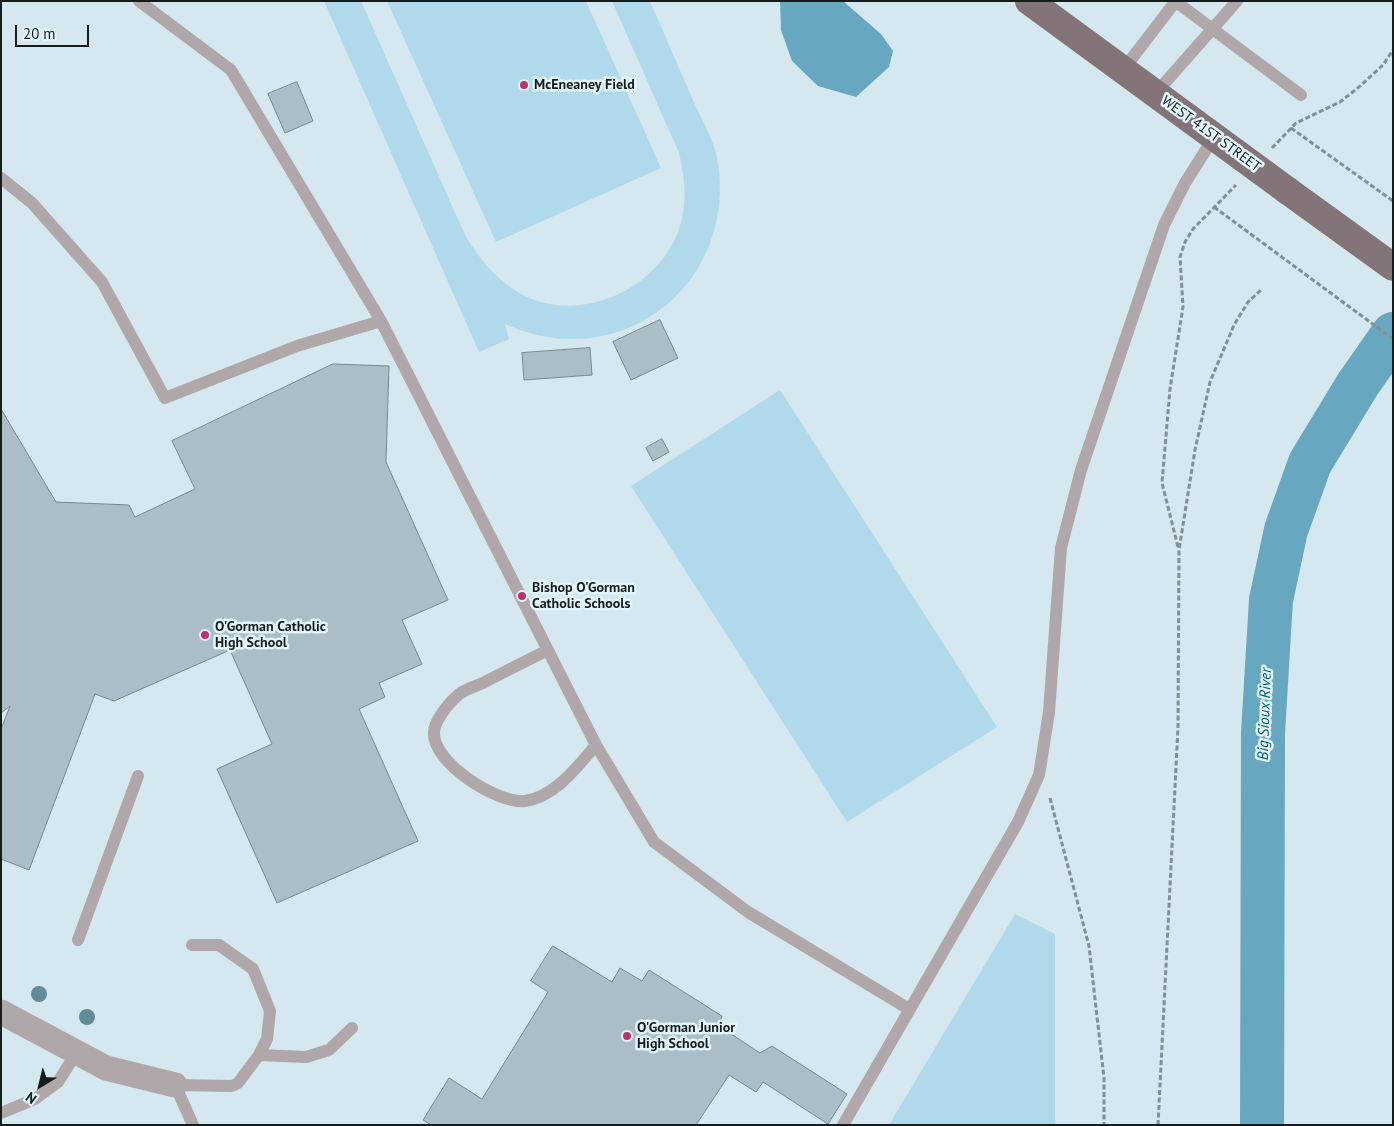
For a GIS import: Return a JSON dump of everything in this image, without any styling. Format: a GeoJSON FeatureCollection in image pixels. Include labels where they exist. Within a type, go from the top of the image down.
{"type":"FeatureCollection","features":[{"type":"Feature","properties":{"kind":"main road","name":"WEST 41ST STREET"},"geometry":{"type":"LineString","coordinates":[[1029,1],[1393,267]]}},
{"type":"Feature","properties":{"kind":"street"},"geometry":{"type":"LineString","coordinates":[[1,1012],[106,1068],[175,1086]]}},
{"type":"Feature","properties":{"kind":"lane"},"geometry":{"type":"LineString","coordinates":[[139,1],[231,70],[381,320],[596,745],[654,842],[748,912],[909,1009]]}},
{"type":"Feature","properties":{"kind":"lane"},"geometry":{"type":"LineString","coordinates":[[1155,94],[1211,28],[1237,1]]}},
{"type":"Feature","properties":{"kind":"lane"},"geometry":{"type":"LineString","coordinates":[[1123,70],[1174,2],[1301,94]]}},
{"type":"Feature","properties":{"kind":"lane"},"geometry":{"type":"LineString","coordinates":[[843,1125],[1018,822],[1039,775],[1049,712],[1058,573],[1068,517],[1081,470],[1164,225],[1185,183],[1214,137]]}},
{"type":"Feature","properties":{"kind":"lane"},"geometry":{"type":"LineString","coordinates":[[1,178],[32,203],[102,282],[165,398],[297,346],[381,320]]}},
{"type":"Feature","properties":{"kind":"lane"},"geometry":{"type":"LineString","coordinates":[[548,650],[456,696],[444,712],[434,731],[436,746],[454,769],[510,800],[526,801],[546,793],[568,776],[596,745]]}},
{"type":"Feature","properties":{"kind":"lane"},"geometry":{"type":"LineString","coordinates":[[78,940],[138,776]]}},
{"type":"Feature","properties":{"kind":"lane"},"geometry":{"type":"LineString","coordinates":[[192,944],[219,945],[252,969],[270,1011],[267,1039],[259,1054],[238,1083],[232,1086],[175,1086],[193,1125]]}},
{"type":"Feature","properties":{"kind":"lane"},"geometry":{"type":"LineString","coordinates":[[259,1054],[306,1057],[329,1050],[352,1028]]}},
{"type":"Feature","properties":{"kind":"lane"},"geometry":{"type":"LineString","coordinates":[[1,1112],[35,1098],[58,1082],[77,1052]]}},
{"type":"Feature","properties":{"kind":"path"},"geometry":{"type":"LineString","coordinates":[[1179,550],[1162,484],[1170,389],[1183,307],[1180,257],[1185,242],[1193,229],[1291,128],[1309,116],[1340,102],[1383,64],[1393,50]]}},
{"type":"Feature","properties":{"kind":"path"},"geometry":{"type":"LineString","coordinates":[[1291,128],[1393,201]]}},
{"type":"Feature","properties":{"kind":"path"},"geometry":{"type":"LineString","coordinates":[[1214,207],[1393,339]]}},
{"type":"Feature","properties":{"kind":"path"},"geometry":{"type":"LineString","coordinates":[[1158,1125],[1178,728],[1179,550],[1195,450],[1210,382],[1234,325],[1248,302],[1261,290]]}},
{"type":"Feature","properties":{"kind":"path"},"geometry":{"type":"LineString","coordinates":[[1041,763],[1088,946],[1104,1078],[1104,1125]]}},
{"type":"Feature","properties":{"kind":"shaded area"},"geometry":{"type":"Polygon","coordinates":[[[324,1],[361,1],[465,235],[481,259],[501,280],[516,291],[538,301],[562,306],[586,304],[610,298],[632,287],[651,272],[667,254],[681,222],[684,192],[679,153],[612,1],[650,1],[717,157],[719,203],[710,244],[691,279],[663,308],[629,328],[590,338],[548,337],[505,324],[509,339],[479,352],[324,1]]]}},
{"type":"Feature","properties":{"kind":"shaded area","name":"McEneaney Field"},"geometry":{"type":"Polygon","coordinates":[[[387,1],[586,1],[661,168],[496,242],[387,1]]]}},
{"type":"Feature","properties":{"kind":"shaded area"},"geometry":{"type":"Polygon","coordinates":[[[780,1],[843,1],[881,34],[893,51],[889,67],[856,97],[818,86],[792,61],[781,30],[780,1]]]}},
{"type":"Feature","properties":{"kind":"shaded area"},"geometry":{"type":"Polygon","coordinates":[[[780,390],[997,727],[847,822],[631,486],[780,390]]]}},
{"type":"Feature","properties":{"kind":"shaded area"},"geometry":{"type":"Polygon","coordinates":[[[1015,914],[1055,934],[1055,1125],[889,1125],[1015,914]]]}},
{"type":"Feature","properties":{"kind":"building"},"geometry":{"type":"Polygon","coordinates":[[[297,82],[313,121],[285,133],[268,94],[297,82]]]}},
{"type":"Feature","properties":{"kind":"building"},"geometry":{"type":"Polygon","coordinates":[[[660,320],[678,358],[631,380],[613,342],[660,320]]]}},
{"type":"Feature","properties":{"kind":"building"},"geometry":{"type":"Polygon","coordinates":[[[590,348],[592,375],[524,380],[522,353],[590,348]]]}},
{"type":"Feature","properties":{"kind":"building","name":"O'Gorman Catholic High School"},"geometry":{"type":"Polygon","coordinates":[[[333,364],[389,366],[386,462],[448,600],[402,620],[422,664],[379,683],[385,697],[359,709],[418,841],[277,903],[217,769],[272,744],[230,650],[114,701],[95,694],[29,870],[1,859],[1,729],[10,706],[1,713],[1,409],[56,502],[129,505],[135,517],[195,489],[172,441],[333,364]]]}},
{"type":"Feature","properties":{"kind":"building"},"geometry":{"type":"Polygon","coordinates":[[[662,439],[669,452],[653,461],[646,448],[662,439]]]}},
{"type":"Feature","properties":{"kind":"building","name":"O'Gorman Junior High School"},"geometry":{"type":"Polygon","coordinates":[[[553,946],[612,982],[620,968],[642,981],[649,970],[722,1016],[719,1026],[760,1053],[772,1046],[847,1094],[828,1124],[763,1082],[756,1092],[729,1075],[696,1125],[431,1125],[423,1120],[449,1078],[482,1099],[548,992],[531,981],[553,946]]]}},
{"type":"Feature","properties":{"kind":"waterway","name":"Big Sioux River"},"geometry":{"type":"LineString","coordinates":[[1262,1125],[1263,733],[1271,600],[1286,530],[1310,463],[1358,384],[1393,334]]}},
{"type":"Feature","properties":{"kind":"place","name":"McEneaney Field"},"geometry":{"type":"Point","coordinates":[524,85]}},
{"type":"Feature","properties":{"kind":"place","name":"Bishop O'Gorman Catholic Schools"},"geometry":{"type":"Point","coordinates":[522,596]}},
{"type":"Feature","properties":{"kind":"place","name":"O'Gorman Catholic High School"},"geometry":{"type":"Point","coordinates":[205,635]}},
{"type":"Feature","properties":{"kind":"place","name":"O'Gorman Junior High School"},"geometry":{"type":"Point","coordinates":[627,1036]}}]}
